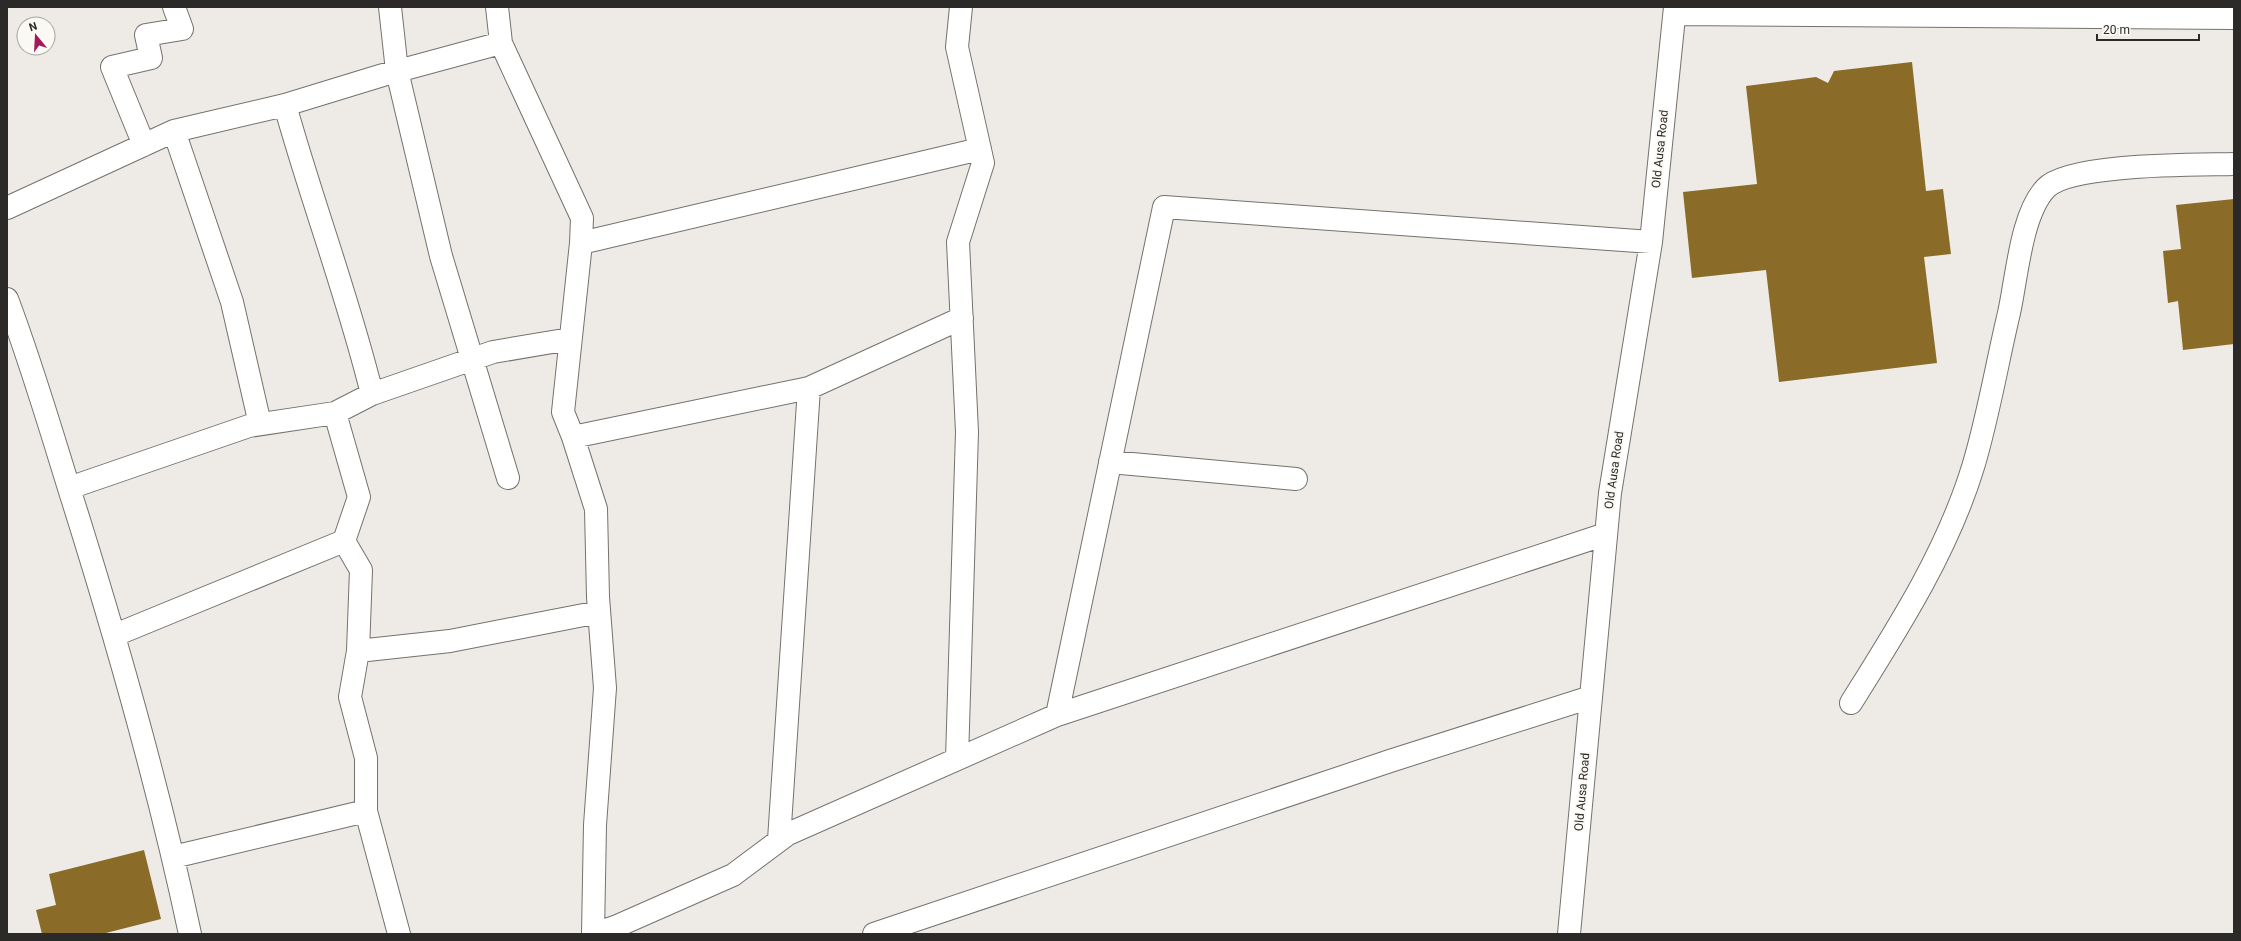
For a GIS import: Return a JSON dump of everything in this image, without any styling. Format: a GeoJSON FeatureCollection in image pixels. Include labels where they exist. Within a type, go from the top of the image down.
{"type":"FeatureCollection","features":[{"type":"Feature","properties":{"kind":"street"},"geometry":{"type":"LineString","coordinates":[[144,145],[112,67],[151,58],[146,35],[182,29],[174,7]]}},
{"type":"Feature","properties":{"kind":"street"},"geometry":{"type":"LineString","coordinates":[[390,7],[397,71],[441,256],[474,360],[508,478]]}},
{"type":"Feature","properties":{"kind":"street"},"geometry":{"type":"LineString","coordinates":[[497,7],[501,43],[582,218],[581,243],[563,412],[573,437],[596,509],[599,612],[605,688],[595,825],[593,934],[615,927],[732,875],[788,834],[1057,715],[1606,534]]}},
{"type":"Feature","properties":{"kind":"street"},"geometry":{"type":"LineString","coordinates":[[956,759],[966,432],[958,242],[983,163],[957,47],[961,7]]}},
{"type":"Feature","properties":{"kind":"street"},"geometry":{"type":"LineString","coordinates":[[1675,11],[2234,18]]}},
{"type":"Feature","properties":{"kind":"street","name":"Old Ausa Road"},"geometry":{"type":"LineString","coordinates":[[1569,934],[1610,493],[1650,242],[1675,11]]}},
{"type":"Feature","properties":{"kind":"street"},"geometry":{"type":"LineString","coordinates":[[7,208],[174,131],[285,105],[397,71],[501,43]]}},
{"type":"Feature","properties":{"kind":"street"},"geometry":{"type":"LineString","coordinates":[[285,105],[325,238],[356,330],[372,394]]}},
{"type":"Feature","properties":{"kind":"street"},"geometry":{"type":"LineString","coordinates":[[174,131],[232,302],[260,424]]}},
{"type":"Feature","properties":{"kind":"street"},"geometry":{"type":"LineString","coordinates":[[581,243],[980,149]]}},
{"type":"Feature","properties":{"kind":"street"},"geometry":{"type":"LineString","coordinates":[[1852,703],[1918,596],[1946,536],[1973,467],[2015,284],[2028,215],[2047,187],[2072,176],[2143,165],[2234,164]]}},
{"type":"Feature","properties":{"kind":"street"},"geometry":{"type":"LineString","coordinates":[[1057,715],[1164,207],[1650,242]]}},
{"type":"Feature","properties":{"kind":"street"},"geometry":{"type":"LineString","coordinates":[[7,299],[25,347],[115,635],[174,857],[190,934]]}},
{"type":"Feature","properties":{"kind":"street"},"geometry":{"type":"LineString","coordinates":[[573,437],[809,388],[962,318]]}},
{"type":"Feature","properties":{"kind":"street"},"geometry":{"type":"LineString","coordinates":[[69,488],[249,426],[335,413],[372,394],[474,360],[493,352],[570,339]]}},
{"type":"Feature","properties":{"kind":"street"},"geometry":{"type":"LineString","coordinates":[[779,840],[809,388]]}},
{"type":"Feature","properties":{"kind":"street"},"geometry":{"type":"LineString","coordinates":[[115,635],[344,541],[359,497],[335,413]]}},
{"type":"Feature","properties":{"kind":"street"},"geometry":{"type":"LineString","coordinates":[[1110,462],[1296,479]]}},
{"type":"Feature","properties":{"kind":"street"},"geometry":{"type":"LineString","coordinates":[[344,541],[361,570],[358,651],[350,697],[366,758],[366,811],[399,934]]}},
{"type":"Feature","properties":{"kind":"street"},"geometry":{"type":"LineString","coordinates":[[358,651],[450,641],[599,612]]}},
{"type":"Feature","properties":{"kind":"street"},"geometry":{"type":"LineString","coordinates":[[874,934],[1390,761],[1590,697]]}},
{"type":"Feature","properties":{"kind":"street"},"geometry":{"type":"LineString","coordinates":[[174,857],[366,811]]}},
{"type":"Feature","properties":{"kind":"building"},"geometry":{"type":"Polygon","coordinates":[[[1912,62],[1926,191],[1943,189],[1951,254],[1924,257],[1937,363],[1779,382],[1766,270],[1692,278],[1683,192],[1757,184],[1746,86],[1816,77],[1828,83],[1834,71],[1912,62]]]}},
{"type":"Feature","properties":{"kind":"building"},"geometry":{"type":"Polygon","coordinates":[[[2234,199],[2234,344],[2183,350],[2178,301],[2168,303],[2163,251],[2181,249],[2176,205],[2234,199]]]}},
{"type":"Feature","properties":{"kind":"building"},"geometry":{"type":"Polygon","coordinates":[[[144,850],[161,919],[102,934],[42,934],[36,910],[56,905],[49,874],[144,850]]]}}]}
